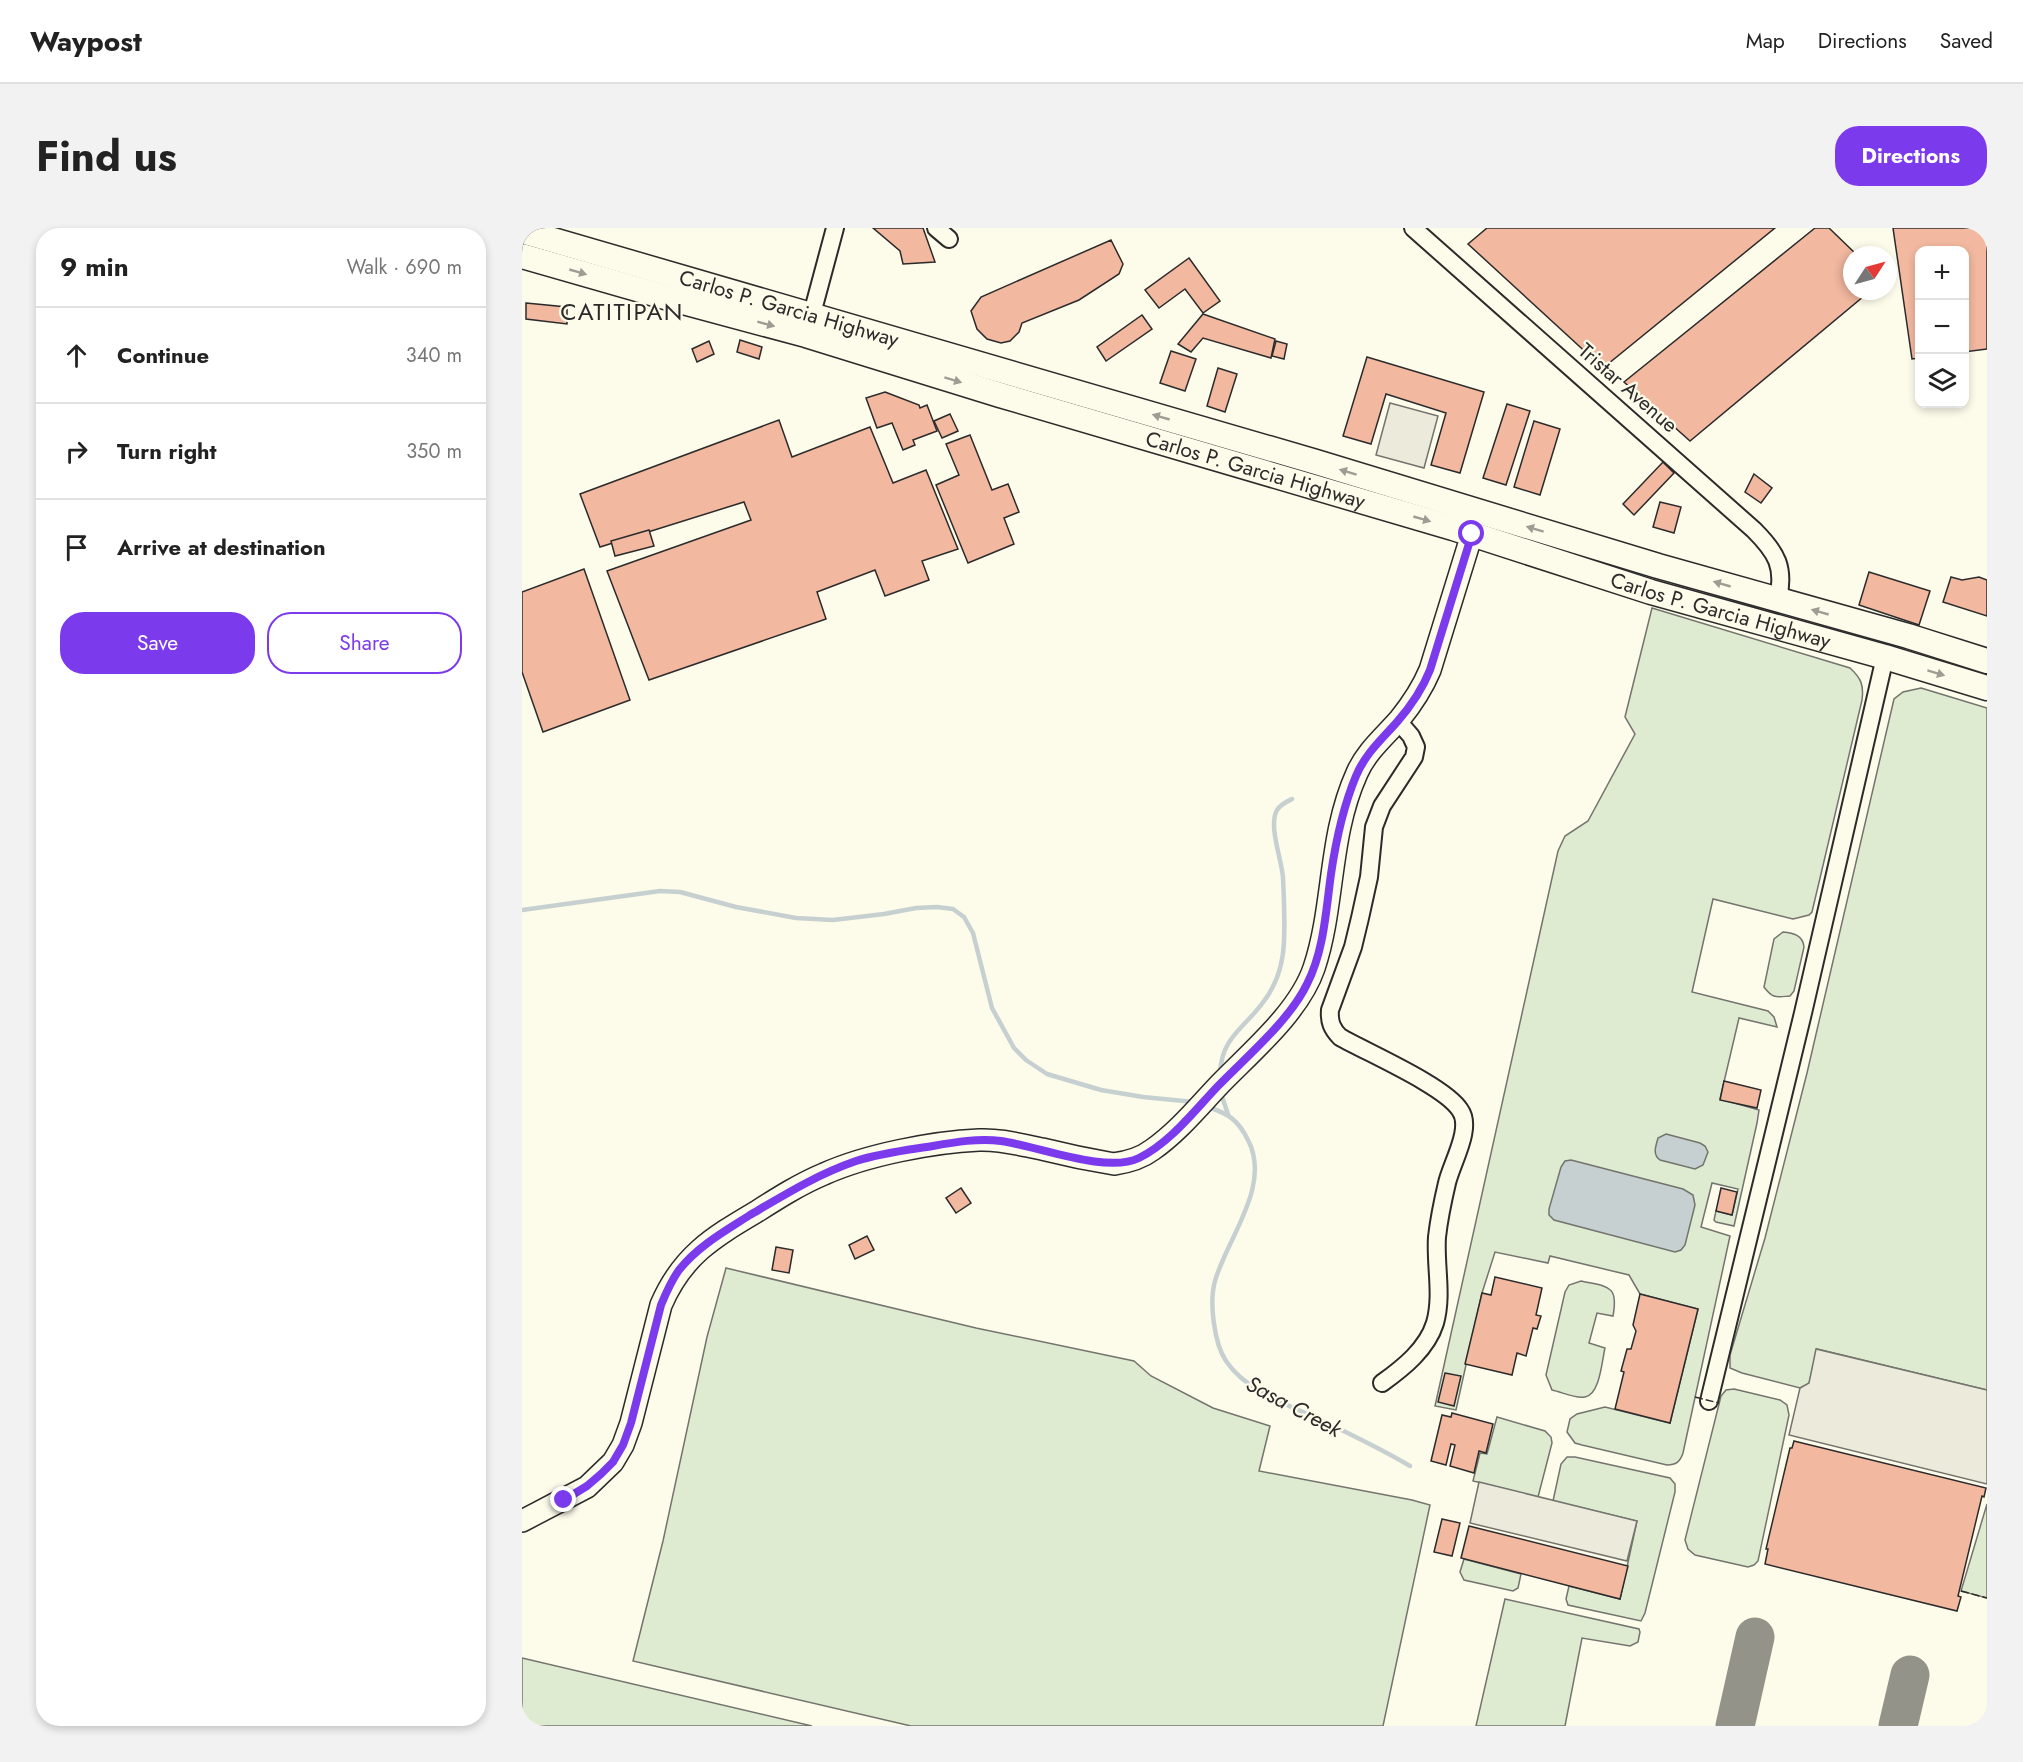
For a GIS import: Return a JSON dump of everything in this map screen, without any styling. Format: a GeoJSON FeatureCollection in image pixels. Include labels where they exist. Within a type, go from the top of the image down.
{"type":"FeatureCollection","features":[{"type":"Feature","properties":{"kind":"highway","name":"Carlos P. Garcia Highway"},"geometry":{"type":"LineString","coordinates":[[522,231],[809,325],[1000,395],[1658,566],[1908,636],[1987,661]]}},
{"type":"Feature","properties":{"kind":"highway","name":"Carlos P. Garcia Highway"},"geometry":{"type":"LineString","coordinates":[[522,256],[672,299],[809,325]]}},
{"type":"Feature","properties":{"kind":"highway","name":"Carlos P. Garcia Highway"},"geometry":{"type":"LineString","coordinates":[[1383,495],[1472,534],[1651,592],[1987,688]]}},
{"type":"Feature","properties":{"kind":"highway"},"geometry":{"type":"LineString","coordinates":[[1651,592],[1658,566]]}},
{"type":"Feature","properties":{"kind":"highway"},"geometry":{"type":"LineString","coordinates":[[1863,624],[1885,657],[1908,636]]}},
{"type":"Feature","properties":{"kind":"main road"},"geometry":{"type":"LineString","coordinates":[[522,1521],[587,1486],[613,1462],[623,1445],[631,1423],[661,1305],[668,1288],[679,1270],[697,1251],[718,1235],[824,1174],[857,1161],[953,1143],[1000,1141],[1086,1159],[1120,1163],[1138,1159],[1152,1150],[1185,1121],[1276,1025],[1299,998],[1313,971],[1324,922],[1337,836],[1346,802],[1357,772],[1370,751],[1398,721],[1423,687],[1472,534]]}},
{"type":"Feature","properties":{"kind":"street"},"geometry":{"type":"LineString","coordinates":[[809,325],[835,228]]}},
{"type":"Feature","properties":{"kind":"street"},"geometry":{"type":"LineString","coordinates":[[936,228],[950,240]]}},
{"type":"Feature","properties":{"kind":"street","name":"Tristar Avenue"},"geometry":{"type":"LineString","coordinates":[[1413,228],[1754,530],[1775,554],[1780,566],[1778,600]]}},
{"type":"Feature","properties":{"kind":"street"},"geometry":{"type":"LineString","coordinates":[[1709,1401],[1803,1013],[1885,657]]}},
{"type":"Feature","properties":{"kind":"street"},"geometry":{"type":"LineString","coordinates":[[1382,1383],[1413,1358],[1435,1324],[1438,1301],[1437,1236],[1447,1183],[1465,1131],[1465,1119],[1460,1109],[1449,1098],[1340,1037],[1333,1030],[1329,1021],[1330,1010],[1353,947],[1360,918],[1369,877],[1374,826],[1382,806],[1414,757],[1416,747],[1411,736],[1398,721]]}},
{"type":"Feature","properties":{"kind":"green space"},"geometry":{"type":"Polygon","coordinates":[[[1652,608],[1850,668],[1857,675],[1863,690],[1812,912],[1793,919],[1713,899],[1692,992],[1768,1011],[1774,1017],[1777,1027],[1739,1018],[1720,1099],[1759,1110],[1757,1123],[1734,1226],[1714,1220],[1716,1211],[1732,1215],[1738,1189],[1712,1183],[1701,1227],[1730,1236],[1683,1453],[1677,1462],[1667,1465],[1575,1443],[1567,1432],[1570,1419],[1577,1414],[1605,1407],[1670,1423],[1698,1309],[1640,1294],[1629,1275],[1550,1256],[1548,1263],[1495,1252],[1482,1293],[1456,1410],[1435,1406],[1558,851],[1565,836],[1588,821],[1635,734],[1625,717],[1652,608]]]}},
{"type":"Feature","properties":{"kind":"green space"},"geometry":{"type":"Polygon","coordinates":[[[1921,688],[1987,708],[1987,1390],[1817,1349],[1809,1384],[1800,1388],[1730,1368],[1730,1355],[1765,1238],[1807,1073],[1894,699],[1903,692],[1921,688]]]}},
{"type":"Feature","properties":{"kind":"green space"},"geometry":{"type":"Polygon","coordinates":[[[1783,932],[1800,937],[1804,947],[1794,991],[1790,996],[1778,997],[1770,994],[1764,987],[1774,939],[1783,932]]]}},
{"type":"Feature","properties":{"kind":"green space"},"geometry":{"type":"Polygon","coordinates":[[[726,1268],[976,1328],[1134,1361],[1151,1376],[1213,1408],[1270,1426],[1259,1471],[1430,1505],[1383,1726],[911,1726],[633,1661],[663,1541],[707,1337],[726,1268]]]}},
{"type":"Feature","properties":{"kind":"green space"},"geometry":{"type":"Polygon","coordinates":[[[1581,1281],[1604,1286],[1612,1292],[1614,1298],[1613,1316],[1597,1313],[1589,1343],[1605,1348],[1597,1384],[1590,1395],[1585,1397],[1552,1390],[1546,1375],[1565,1292],[1569,1285],[1581,1281]]]}},
{"type":"Feature","properties":{"kind":"green space"},"geometry":{"type":"Polygon","coordinates":[[[1734,1389],[1780,1400],[1787,1405],[1789,1415],[1758,1561],[1748,1567],[1695,1555],[1688,1549],[1685,1540],[1721,1396],[1726,1390],[1734,1389]]]}},
{"type":"Feature","properties":{"kind":"green space"},"geometry":{"type":"Polygon","coordinates":[[[1497,1417],[1545,1431],[1551,1437],[1552,1443],[1538,1497],[1473,1481],[1480,1453],[1487,1454],[1497,1417]]]}},
{"type":"Feature","properties":{"kind":"green space"},"geometry":{"type":"Polygon","coordinates":[[[1567,1457],[1670,1478],[1675,1484],[1675,1492],[1645,1613],[1641,1621],[1568,1605],[1566,1599],[1569,1586],[1620,1599],[1637,1521],[1553,1501],[1561,1464],[1567,1457]]]}},
{"type":"Feature","properties":{"kind":"green space"},"geometry":{"type":"Polygon","coordinates":[[[1987,1504],[1987,1598],[1961,1591],[1987,1504]]]}},
{"type":"Feature","properties":{"kind":"green space"},"geometry":{"type":"Polygon","coordinates":[[[1464,1559],[1521,1574],[1518,1588],[1513,1591],[1464,1580],[1460,1572],[1464,1559]]]}},
{"type":"Feature","properties":{"kind":"green space"},"geometry":{"type":"Polygon","coordinates":[[[1505,1599],[1639,1629],[1638,1642],[1630,1646],[1582,1638],[1565,1726],[1476,1726],[1505,1599]]]}},
{"type":"Feature","properties":{"kind":"green space"},"geometry":{"type":"Polygon","coordinates":[[[522,1658],[812,1726],[522,1726],[522,1658]]]}},
{"type":"Feature","properties":{"kind":"shaded area"},"geometry":{"type":"Polygon","coordinates":[[[1390,403],[1438,416],[1424,468],[1376,455],[1390,403]]]}},
{"type":"Feature","properties":{"kind":"shaded area"},"geometry":{"type":"Polygon","coordinates":[[[1666,1134],[1705,1146],[1708,1152],[1703,1165],[1695,1169],[1660,1160],[1655,1153],[1658,1138],[1666,1134]]]}},
{"type":"Feature","properties":{"kind":"shaded area"},"geometry":{"type":"Polygon","coordinates":[[[1571,1160],[1683,1189],[1693,1195],[1695,1205],[1685,1245],[1681,1250],[1675,1252],[1554,1220],[1549,1215],[1549,1209],[1561,1167],[1565,1161],[1571,1160]]]}},
{"type":"Feature","properties":{"kind":"shaded area"},"geometry":{"type":"Polygon","coordinates":[[[1816,1349],[1987,1390],[1987,1484],[1789,1435],[1800,1388],[1809,1383],[1816,1349]]]}},
{"type":"Feature","properties":{"kind":"shaded area"},"geometry":{"type":"Polygon","coordinates":[[[1479,1482],[1637,1521],[1627,1561],[1470,1523],[1479,1482]]]}},
{"type":"Feature","properties":{"kind":"building"},"geometry":{"type":"Polygon","coordinates":[[[873,228],[923,228],[935,262],[903,264],[900,251],[873,228]]]}},
{"type":"Feature","properties":{"kind":"building"},"geometry":{"type":"Polygon","coordinates":[[[1487,228],[1775,228],[1603,368],[1468,244],[1487,228]]]}},
{"type":"Feature","properties":{"kind":"building"},"geometry":{"type":"Polygon","coordinates":[[[1815,228],[1829,228],[1848,246],[1843,246],[1843,300],[1859,300],[1690,441],[1624,382],[1815,228]]]}},
{"type":"Feature","properties":{"kind":"building"},"geometry":{"type":"Polygon","coordinates":[[[1893,228],[1987,228],[1987,349],[1969,351],[1969,246],[1915,246],[1915,359],[1912,359],[1893,228]]]}},
{"type":"Feature","properties":{"kind":"building"},"geometry":{"type":"Polygon","coordinates":[[[1111,240],[1123,264],[1119,274],[1079,300],[1022,323],[1019,332],[1010,341],[1001,343],[987,339],[977,329],[971,311],[981,297],[1111,240]]]}},
{"type":"Feature","properties":{"kind":"building"},"geometry":{"type":"Polygon","coordinates":[[[1189,258],[1220,301],[1203,313],[1185,289],[1159,308],[1145,290],[1189,258]]]}},
{"type":"Feature","properties":{"kind":"building"},"geometry":{"type":"Polygon","coordinates":[[[526,303],[567,307],[567,324],[526,319],[526,303]]]}},
{"type":"Feature","properties":{"kind":"building"},"geometry":{"type":"Polygon","coordinates":[[[1203,314],[1275,339],[1271,358],[1203,338],[1191,352],[1178,344],[1203,314]]]}},
{"type":"Feature","properties":{"kind":"building"},"geometry":{"type":"Polygon","coordinates":[[[1142,315],[1152,329],[1106,361],[1097,347],[1142,315]]]}},
{"type":"Feature","properties":{"kind":"building"},"geometry":{"type":"Polygon","coordinates":[[[740,340],[762,347],[759,359],[737,352],[740,340]]]}},
{"type":"Feature","properties":{"kind":"building"},"geometry":{"type":"Polygon","coordinates":[[[709,341],[714,354],[697,362],[692,349],[709,341]]]}},
{"type":"Feature","properties":{"kind":"building"},"geometry":{"type":"Polygon","coordinates":[[[1276,341],[1287,344],[1284,359],[1272,356],[1276,341]]]}},
{"type":"Feature","properties":{"kind":"building"},"geometry":{"type":"Polygon","coordinates":[[[1171,351],[1196,359],[1185,391],[1160,383],[1171,351]]]}},
{"type":"Feature","properties":{"kind":"building"},"geometry":{"type":"Polygon","coordinates":[[[1367,357],[1484,392],[1460,473],[1431,465],[1446,413],[1386,394],[1371,444],[1343,436],[1367,357]]]}},
{"type":"Feature","properties":{"kind":"building"},"geometry":{"type":"Polygon","coordinates":[[[1218,368],[1237,374],[1225,412],[1207,406],[1218,368]]]}},
{"type":"Feature","properties":{"kind":"building"},"geometry":{"type":"Polygon","coordinates":[[[885,392],[919,405],[920,408],[927,405],[937,431],[913,440],[915,445],[903,450],[892,423],[877,428],[866,398],[885,392]]]}},
{"type":"Feature","properties":{"kind":"building"},"geometry":{"type":"Polygon","coordinates":[[[1507,404],[1530,411],[1506,485],[1483,478],[1507,404]]]}},
{"type":"Feature","properties":{"kind":"building"},"geometry":{"type":"Polygon","coordinates":[[[950,414],[958,431],[942,438],[934,421],[950,414]]]}},
{"type":"Feature","properties":{"kind":"building"},"geometry":{"type":"Polygon","coordinates":[[[779,420],[792,457],[870,427],[893,483],[926,470],[958,549],[922,561],[929,580],[885,596],[875,570],[817,592],[826,619],[649,680],[607,571],[751,520],[744,502],[600,547],[580,494],[779,420]]]}},
{"type":"Feature","properties":{"kind":"building"},"geometry":{"type":"Polygon","coordinates":[[[1534,421],[1560,429],[1540,495],[1514,487],[1534,421]]]}},
{"type":"Feature","properties":{"kind":"building"},"geometry":{"type":"Polygon","coordinates":[[[970,435],[992,490],[1008,484],[1019,512],[1004,518],[1014,544],[968,563],[936,485],[959,475],[946,444],[970,435]]]}},
{"type":"Feature","properties":{"kind":"building"},"geometry":{"type":"Polygon","coordinates":[[[1663,462],[1674,473],[1634,515],[1623,504],[1663,462]]]}},
{"type":"Feature","properties":{"kind":"building"},"geometry":{"type":"Polygon","coordinates":[[[1754,474],[1772,488],[1761,503],[1745,492],[1754,474]]]}},
{"type":"Feature","properties":{"kind":"building"},"geometry":{"type":"Polygon","coordinates":[[[1660,502],[1681,507],[1674,533],[1653,527],[1660,502]]]}},
{"type":"Feature","properties":{"kind":"building"},"geometry":{"type":"Polygon","coordinates":[[[649,530],[654,546],[615,556],[611,541],[649,530]]]}},
{"type":"Feature","properties":{"kind":"building"},"geometry":{"type":"Polygon","coordinates":[[[584,569],[630,700],[543,732],[522,672],[522,592],[584,569]]]}},
{"type":"Feature","properties":{"kind":"building"},"geometry":{"type":"Polygon","coordinates":[[[1869,572],[1930,591],[1919,625],[1859,605],[1869,572]]]}},
{"type":"Feature","properties":{"kind":"building"},"geometry":{"type":"Polygon","coordinates":[[[1951,577],[1962,580],[1979,577],[1987,580],[1987,616],[1943,602],[1951,577]]]}},
{"type":"Feature","properties":{"kind":"building"},"geometry":{"type":"Polygon","coordinates":[[[1724,1081],[1761,1090],[1757,1108],[1720,1100],[1724,1081]]]}},
{"type":"Feature","properties":{"kind":"building"},"geometry":{"type":"Polygon","coordinates":[[[961,1188],[971,1203],[956,1213],[946,1198],[961,1188]]]}},
{"type":"Feature","properties":{"kind":"building"},"geometry":{"type":"Polygon","coordinates":[[[1721,1188],[1737,1192],[1732,1215],[1716,1211],[1721,1188]]]}},
{"type":"Feature","properties":{"kind":"building"},"geometry":{"type":"Polygon","coordinates":[[[867,1236],[874,1250],[855,1259],[849,1245],[867,1236]]]}},
{"type":"Feature","properties":{"kind":"building"},"geometry":{"type":"Polygon","coordinates":[[[776,1247],[793,1250],[789,1273],[772,1270],[776,1247]]]}},
{"type":"Feature","properties":{"kind":"building"},"geometry":{"type":"Polygon","coordinates":[[[1495,1277],[1542,1288],[1536,1315],[1541,1316],[1537,1329],[1533,1328],[1526,1356],[1517,1353],[1512,1375],[1465,1364],[1482,1293],[1491,1295],[1495,1277]]]}},
{"type":"Feature","properties":{"kind":"building"},"geometry":{"type":"Polygon","coordinates":[[[1640,1294],[1698,1309],[1670,1423],[1615,1409],[1624,1372],[1621,1371],[1627,1349],[1631,1349],[1636,1331],[1633,1325],[1640,1294]]]}},
{"type":"Feature","properties":{"kind":"building"},"geometry":{"type":"Polygon","coordinates":[[[1445,1373],[1461,1376],[1454,1406],[1438,1402],[1445,1373]]]}},
{"type":"Feature","properties":{"kind":"building"},"geometry":{"type":"Polygon","coordinates":[[[1452,1413],[1493,1424],[1486,1453],[1479,1451],[1474,1473],[1450,1466],[1455,1445],[1451,1444],[1446,1465],[1431,1461],[1442,1415],[1451,1417],[1452,1413]]]}},
{"type":"Feature","properties":{"kind":"building"},"geometry":{"type":"Polygon","coordinates":[[[1794,1441],[1986,1488],[1984,1497],[1982,1496],[1958,1596],[1961,1597],[1957,1611],[1765,1564],[1768,1549],[1766,1549],[1790,1448],[1794,1441]]]}},
{"type":"Feature","properties":{"kind":"building"},"geometry":{"type":"Polygon","coordinates":[[[1442,1519],[1460,1523],[1452,1556],[1434,1552],[1442,1519]]]}},
{"type":"Feature","properties":{"kind":"building"},"geometry":{"type":"Polygon","coordinates":[[[1469,1526],[1628,1566],[1620,1599],[1461,1558],[1469,1526]]]}},
{"type":"Feature","properties":{"kind":"waterway"},"geometry":{"type":"LineString","coordinates":[[1220,1073],[1225,1050],[1230,1041],[1269,994],[1281,965],[1284,934],[1283,886],[1274,825],[1277,810],[1292,799]]}},
{"type":"Feature","properties":{"kind":"waterway"},"geometry":{"type":"LineString","coordinates":[[522,910],[660,891],[680,892],[736,907],[796,918],[833,920],[916,908],[953,909],[964,917],[973,933],[992,1008],[1014,1048],[1026,1060],[1047,1074],[1101,1090],[1194,1102]]}},
{"type":"Feature","properties":{"kind":"waterway"},"geometry":{"type":"LineString","coordinates":[[1221,1094],[1228,1114]]}},
{"type":"Feature","properties":{"kind":"waterway","name":"Sasa Creek"},"geometry":{"type":"LineString","coordinates":[[1208,1107],[1227,1115],[1240,1127],[1248,1140],[1254,1158],[1255,1175],[1251,1193],[1245,1212],[1221,1264],[1213,1290],[1213,1311],[1218,1344],[1226,1361],[1245,1381],[1269,1397],[1321,1420],[1410,1466]]}},
{"type":"Feature","properties":{"kind":"taxiway"},"geometry":{"type":"LineString","coordinates":[[1735,1726],[1755,1637]]}},
{"type":"Feature","properties":{"kind":"taxiway"},"geometry":{"type":"LineString","coordinates":[[1898,1726],[1910,1675]]}},
{"type":"Feature","properties":{"kind":"fence"},"geometry":{"type":"LineString","coordinates":[[1695,1397],[1719,1403]]}},
{"type":"Feature","properties":{"kind":"fence"},"geometry":{"type":"LineString","coordinates":[[1961,1591],[1987,1598]]}},
{"type":"Feature","properties":{"kind":"district","name":"CATITIPAN"},"geometry":{"type":"Point","coordinates":[622,312]}},
{"type":"Feature","properties":{"kind":"route"},"geometry":{"type":"LineString","coordinates":[[564,1500],[601,1474],[613,1462],[623,1445],[631,1423],[661,1305],[668,1288],[679,1270],[697,1251],[718,1235],[787,1193],[824,1174],[857,1161],[887,1154],[979,1140],[1000,1141],[1114,1164],[1138,1159],[1174,1132],[1276,1025],[1299,998],[1313,971],[1324,922],[1337,836],[1357,772],[1370,751],[1398,721],[1423,687],[1472,534]]}}]}
